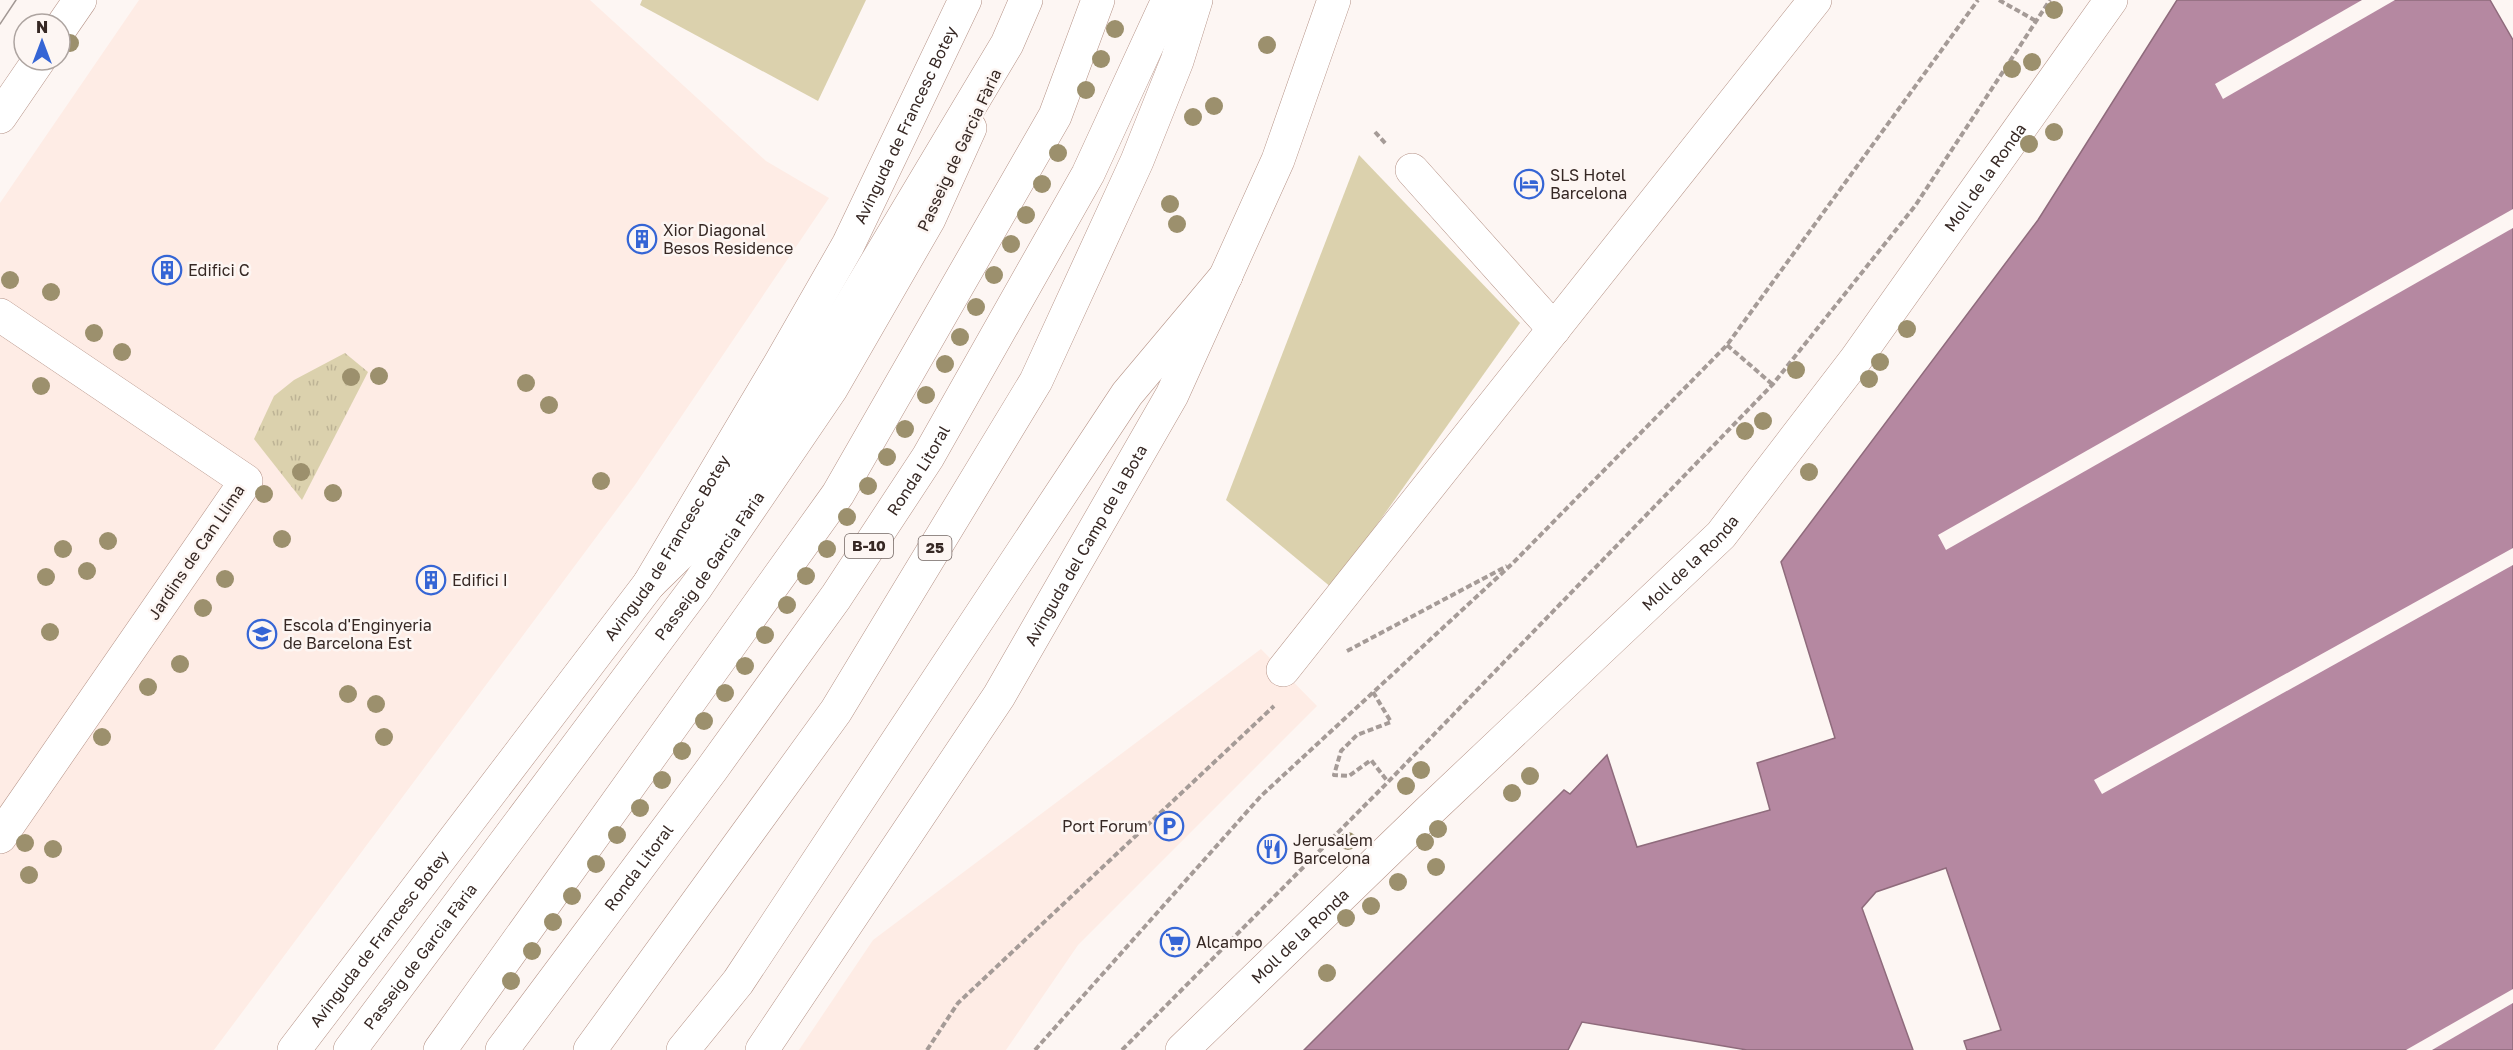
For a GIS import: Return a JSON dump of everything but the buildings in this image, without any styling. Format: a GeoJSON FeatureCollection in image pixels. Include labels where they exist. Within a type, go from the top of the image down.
{"type":"FeatureCollection","features":[{"type":"Feature","properties":{"kind":"main road","name":"Avinguda de Francesc Botey"},"geometry":{"type":"LineString","coordinates":[[294,1050],[649,584],[848,245],[965,0]]}},
{"type":"Feature","properties":{"kind":"main road"},"geometry":{"type":"LineString","coordinates":[[649,584],[699,535],[814,367],[1007,44],[1026,0]]}},
{"type":"Feature","properties":{"kind":"main road"},"geometry":{"type":"LineString","coordinates":[[440,1050],[838,494],[1054,116],[1098,0]]}},
{"type":"Feature","properties":{"kind":"main road","name":"Ronda Litoral"},"geometry":{"type":"LineString","coordinates":[[502,1050],[712,769],[836,597],[928,457],[1088,174],[1168,0]]}},
{"type":"Feature","properties":{"kind":"main road","name":"25"},"geometry":{"type":"LineString","coordinates":[[590,1050],[836,711],[1036,381],[1137,161],[1177,60],[1197,0]]}},
{"type":"Feature","properties":{"kind":"main road","name":"Avinguda del Camp de la Bota"},"geometry":{"type":"LineString","coordinates":[[762,1050],[999,696],[1172,395],[1278,160],[1334,0]]}},
{"type":"Feature","properties":{"kind":"main road"},"geometry":{"type":"LineString","coordinates":[[1281,685],[1554,329],[1815,0]]}},
{"type":"Feature","properties":{"kind":"main road","name":"Moll de la Ronda"},"geometry":{"type":"LineString","coordinates":[[1182,1050],[1429,811],[1721,535],[1856,359],[2110,0]]}},
{"type":"Feature","properties":{"kind":"main road","name":"Passeig de Garcia Fària"},"geometry":{"type":"LineString","coordinates":[[350,1050],[696,586],[831,389],[929,219],[1007,44]]}},
{"type":"Feature","properties":{"kind":"main road"},"geometry":{"type":"LineString","coordinates":[[0,117],[31,72]]}},
{"type":"Feature","properties":{"kind":"main road"},"geometry":{"type":"LineString","coordinates":[[1412,170],[1554,329]]}},
{"type":"Feature","properties":{"kind":"main road"},"geometry":{"type":"LineString","coordinates":[[683,1050],[738,982],[1127,394],[1226,276]]}},
{"type":"Feature","properties":{"kind":"main road","name":"Jardins de Can Llima"},"geometry":{"type":"LineString","coordinates":[[0,315],[246,481],[0,837]]}},
{"type":"Feature","properties":{"kind":"path"},"geometry":{"type":"LineString","coordinates":[[1035,1050],[1262,796],[1513,562],[1727,345],[1978,0]]}},
{"type":"Feature","properties":{"kind":"path"},"geometry":{"type":"LineString","coordinates":[[1999,0],[2036,21]]}},
{"type":"Feature","properties":{"kind":"path"},"geometry":{"type":"LineString","coordinates":[[1122,1050],[1388,782],[1773,384],[1915,206],[2050,0]]}},
{"type":"Feature","properties":{"kind":"path"},"geometry":{"type":"LineString","coordinates":[[1727,345],[1773,384]]}},
{"type":"Feature","properties":{"kind":"path"},"geometry":{"type":"LineString","coordinates":[[1340,655],[1513,562]]}},
{"type":"Feature","properties":{"kind":"path"},"geometry":{"type":"LineString","coordinates":[[927,1050],[958,1003],[1281,685]]}},
{"type":"Feature","properties":{"kind":"path"},"geometry":{"type":"LineString","coordinates":[[1373,692],[1391,722],[1357,735],[1341,751],[1334,775],[1349,776],[1371,760],[1388,782]]}},
{"type":"Feature","properties":{"kind":"shaded area","name":"Escola d'Enginyeria de Barcelona Est"},"geometry":{"type":"Polygon","coordinates":[[[139,0],[590,0],[766,161],[829,198],[635,485],[214,1050],[0,1050],[0,203],[139,0]]]}},
{"type":"Feature","properties":{"kind":"shaded area"},"geometry":{"type":"Polygon","coordinates":[[[2177,0],[2490,0],[2513,40],[2513,1050],[1967,1050],[1964,1041],[2001,1030],[1946,868],[1876,892],[1862,908],[1913,1050],[1747,1050],[1582,1022],[1568,1050],[1304,1050],[1564,790],[1570,794],[1607,755],[1637,847],[1770,810],[1757,763],[1835,738],[1781,562],[2038,220],[2177,0]]]}},
{"type":"Feature","properties":{"kind":"shaded area"},"geometry":{"type":"Polygon","coordinates":[[[1261,649],[1317,706],[1078,945],[1006,1050],[799,1050],[873,940],[1261,649]]]}},
{"type":"Feature","properties":{"kind":"green space"},"geometry":{"type":"Polygon","coordinates":[[[642,0],[866,0],[818,101],[640,5],[642,0]]]}},
{"type":"Feature","properties":{"kind":"green space"},"geometry":{"type":"Polygon","coordinates":[[[1359,155],[1520,323],[1332,588],[1226,500],[1359,155]]]}},
{"type":"Feature","properties":{"kind":"green space"},"geometry":{"type":"Polygon","coordinates":[[[345,353],[368,372],[302,500],[254,439],[274,396],[294,380],[345,353]]]}},
{"type":"Feature","properties":{"kind":"pier"},"geometry":{"type":"Polygon","coordinates":[[[2362,0],[2395,0],[2223,99],[2215,84],[2362,0]]]}},
{"type":"Feature","properties":{"kind":"pier"},"geometry":{"type":"Polygon","coordinates":[[[2513,209],[2513,228],[1946,550],[1938,535],[2513,209]]]}},
{"type":"Feature","properties":{"kind":"pier"},"geometry":{"type":"Polygon","coordinates":[[[2513,548],[2513,565],[2102,794],[2094,780],[2513,548]]]}},
{"type":"Feature","properties":{"kind":"pier"},"geometry":{"type":"Polygon","coordinates":[[[2513,989],[2513,1003],[2432,1050],[2406,1050],[2513,989]]]}},
{"type":"Feature","properties":{"kind":"tram line"},"geometry":{"type":"LineString","coordinates":[[0,24],[16,0]]}},
{"type":"Feature","properties":{"kind":"place","name":"SLS Hotel Barcelona"},"geometry":{"type":"Point","coordinates":[1529,184]}},
{"type":"Feature","properties":{"kind":"place","name":"Xior Diagonal Besos Residence"},"geometry":{"type":"Point","coordinates":[642,239]}},
{"type":"Feature","properties":{"kind":"place","name":"Edifici C"},"geometry":{"type":"Point","coordinates":[167,270]}},
{"type":"Feature","properties":{"kind":"place","name":"Edifici I"},"geometry":{"type":"Point","coordinates":[431,580]}},
{"type":"Feature","properties":{"kind":"place","name":"Escola d'Enginyeria de Barcelona Est"},"geometry":{"type":"Point","coordinates":[262,634]}},
{"type":"Feature","properties":{"kind":"place","name":"Port Forum"},"geometry":{"type":"Point","coordinates":[1169,826]}},
{"type":"Feature","properties":{"kind":"place","name":"Jerusalem Barcelona"},"geometry":{"type":"Point","coordinates":[1272,849]}},
{"type":"Feature","properties":{"kind":"place","name":"Alcampo"},"geometry":{"type":"Point","coordinates":[1175,942]}}]}
